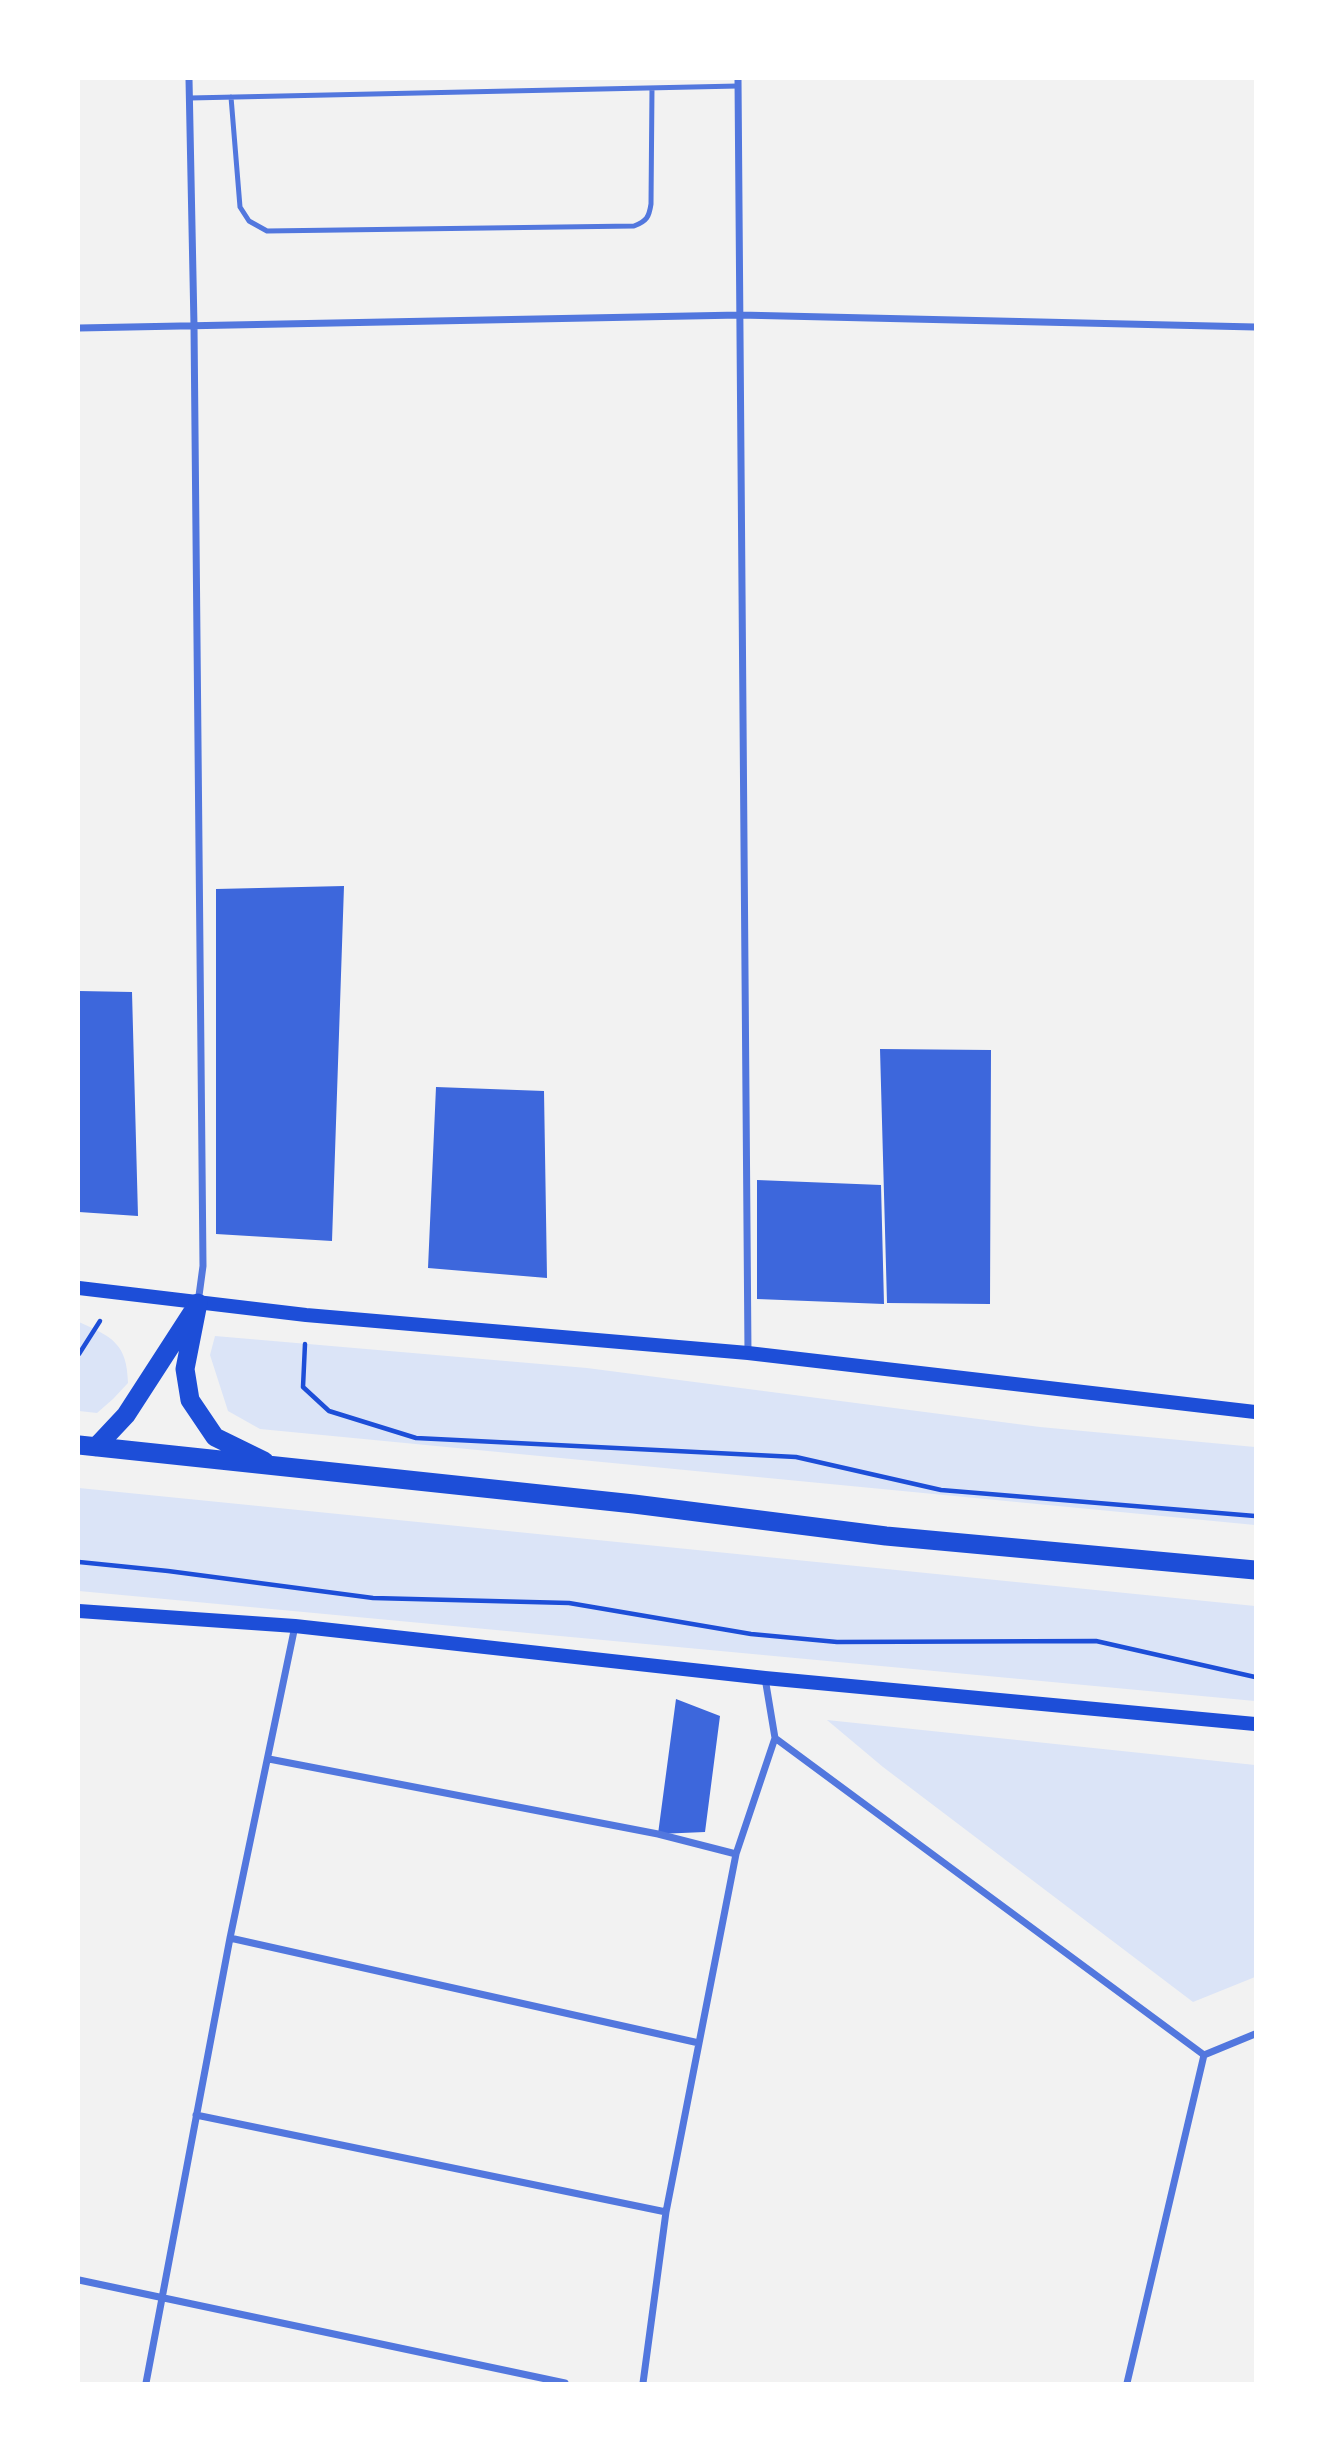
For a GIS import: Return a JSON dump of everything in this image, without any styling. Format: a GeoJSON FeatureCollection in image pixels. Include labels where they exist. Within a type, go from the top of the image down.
{"type":"FeatureCollection","features":[{"type":"Feature","properties":{"kind":"highway"},"geometry":{"type":"LineString","coordinates":[[87,1446],[126,1415],[198,1303]]}},
{"type":"Feature","properties":{"kind":"highway"},"geometry":{"type":"LineString","coordinates":[[198,1303],[185,1369],[190,1400],[215,1437],[281,1468]]}},
{"type":"Feature","properties":{"kind":"highway"},"geometry":{"type":"LineString","coordinates":[[87,1446],[634,1504],[886,1536],[1255,1570]]}},
{"type":"Feature","properties":{"kind":"main road"},"geometry":{"type":"LineString","coordinates":[[79,1288],[306,1315],[748,1353],[1255,1412]]}},
{"type":"Feature","properties":{"kind":"main road"},"geometry":{"type":"LineString","coordinates":[[79,1611],[295,1626],[765,1678],[1255,1724]]}},
{"type":"Feature","properties":{"kind":"street"},"geometry":{"type":"LineString","coordinates":[[189,79],[203,1252],[198,1303]]}},
{"type":"Feature","properties":{"kind":"street"},"geometry":{"type":"LineString","coordinates":[[738,83],[748,1353]]}},
{"type":"Feature","properties":{"kind":"street"},"geometry":{"type":"LineString","coordinates":[[79,328],[740,315],[1255,327]]}},
{"type":"Feature","properties":{"kind":"street"},"geometry":{"type":"LineString","coordinates":[[146,2383],[230,1938],[295,1626]]}},
{"type":"Feature","properties":{"kind":"street"},"geometry":{"type":"LineString","coordinates":[[643,2383],[666,2212],[736,1854],[775,1738],[765,1678]]}},
{"type":"Feature","properties":{"kind":"street"},"geometry":{"type":"LineString","coordinates":[[775,1738],[1204,2055]]}},
{"type":"Feature","properties":{"kind":"street"},"geometry":{"type":"LineString","coordinates":[[269,1759],[657,1835],[736,1854]]}},
{"type":"Feature","properties":{"kind":"street"},"geometry":{"type":"LineString","coordinates":[[230,1938],[699,2043]]}},
{"type":"Feature","properties":{"kind":"street"},"geometry":{"type":"LineString","coordinates":[[1204,2055],[1255,2034]]}},
{"type":"Feature","properties":{"kind":"street"},"geometry":{"type":"LineString","coordinates":[[1127,2383],[1204,2055]]}},
{"type":"Feature","properties":{"kind":"street"},"geometry":{"type":"LineString","coordinates":[[196,2115],[666,2212]]}},
{"type":"Feature","properties":{"kind":"street"},"geometry":{"type":"LineString","coordinates":[[79,2280],[565,2383]]}},
{"type":"Feature","properties":{"kind":"lane"},"geometry":{"type":"LineString","coordinates":[[190,97],[652,88],[738,83]]}},
{"type":"Feature","properties":{"kind":"lane"},"geometry":{"type":"LineString","coordinates":[[231,97],[240,207],[249,221],[267,231],[634,226],[644,223],[649,216],[651,204],[652,88]]}},
{"type":"Feature","properties":{"kind":"path"},"geometry":{"type":"LineString","coordinates":[[306,1315],[303,1387],[329,1411],[416,1438],[796,1457],[941,1490],[1255,1516]]}},
{"type":"Feature","properties":{"kind":"path"},"geometry":{"type":"LineString","coordinates":[[79,1354],[102,1319]]}},
{"type":"Feature","properties":{"kind":"path"},"geometry":{"type":"LineString","coordinates":[[79,1562],[373,1598],[569,1603],[751,1634],[837,1642],[1096,1641],[1255,1677]]}},
{"type":"Feature","properties":{"kind":"shaded area"},"geometry":{"type":"Polygon","coordinates":[[[79,1322],[109,1337],[116,1343],[125,1359],[128,1383],[97,1413],[79,1411],[79,1322]]]}},
{"type":"Feature","properties":{"kind":"shaded area"},"geometry":{"type":"Polygon","coordinates":[[[215,1336],[587,1368],[1040,1427],[1255,1447],[1255,1525],[260,1429],[228,1411],[210,1355],[215,1336]]]}},
{"type":"Feature","properties":{"kind":"shaded area"},"geometry":{"type":"Polygon","coordinates":[[[79,1488],[1255,1606],[1255,1701],[79,1591],[79,1488]]]}},
{"type":"Feature","properties":{"kind":"shaded area"},"geometry":{"type":"Polygon","coordinates":[[[827,1720],[1255,1765],[1255,1977],[1193,2002],[883,1767],[827,1720]]]}},
{"type":"Feature","properties":{"kind":"building"},"geometry":{"type":"Polygon","coordinates":[[[344,886],[332,1241],[216,1234],[216,889],[344,886]]]}},
{"type":"Feature","properties":{"kind":"building"},"geometry":{"type":"Polygon","coordinates":[[[79,991],[132,992],[138,1216],[79,1212],[79,991]]]}},
{"type":"Feature","properties":{"kind":"building"},"geometry":{"type":"Polygon","coordinates":[[[880,1049],[991,1050],[990,1304],[887,1303],[880,1049]]]}},
{"type":"Feature","properties":{"kind":"building"},"geometry":{"type":"Polygon","coordinates":[[[436,1087],[544,1091],[547,1278],[428,1268],[436,1087]]]}},
{"type":"Feature","properties":{"kind":"building"},"geometry":{"type":"Polygon","coordinates":[[[757,1180],[881,1185],[884,1304],[757,1299],[757,1180]]]}},
{"type":"Feature","properties":{"kind":"building"},"geometry":{"type":"Polygon","coordinates":[[[676,1699],[720,1716],[705,1832],[658,1834],[676,1699]]]}}]}
